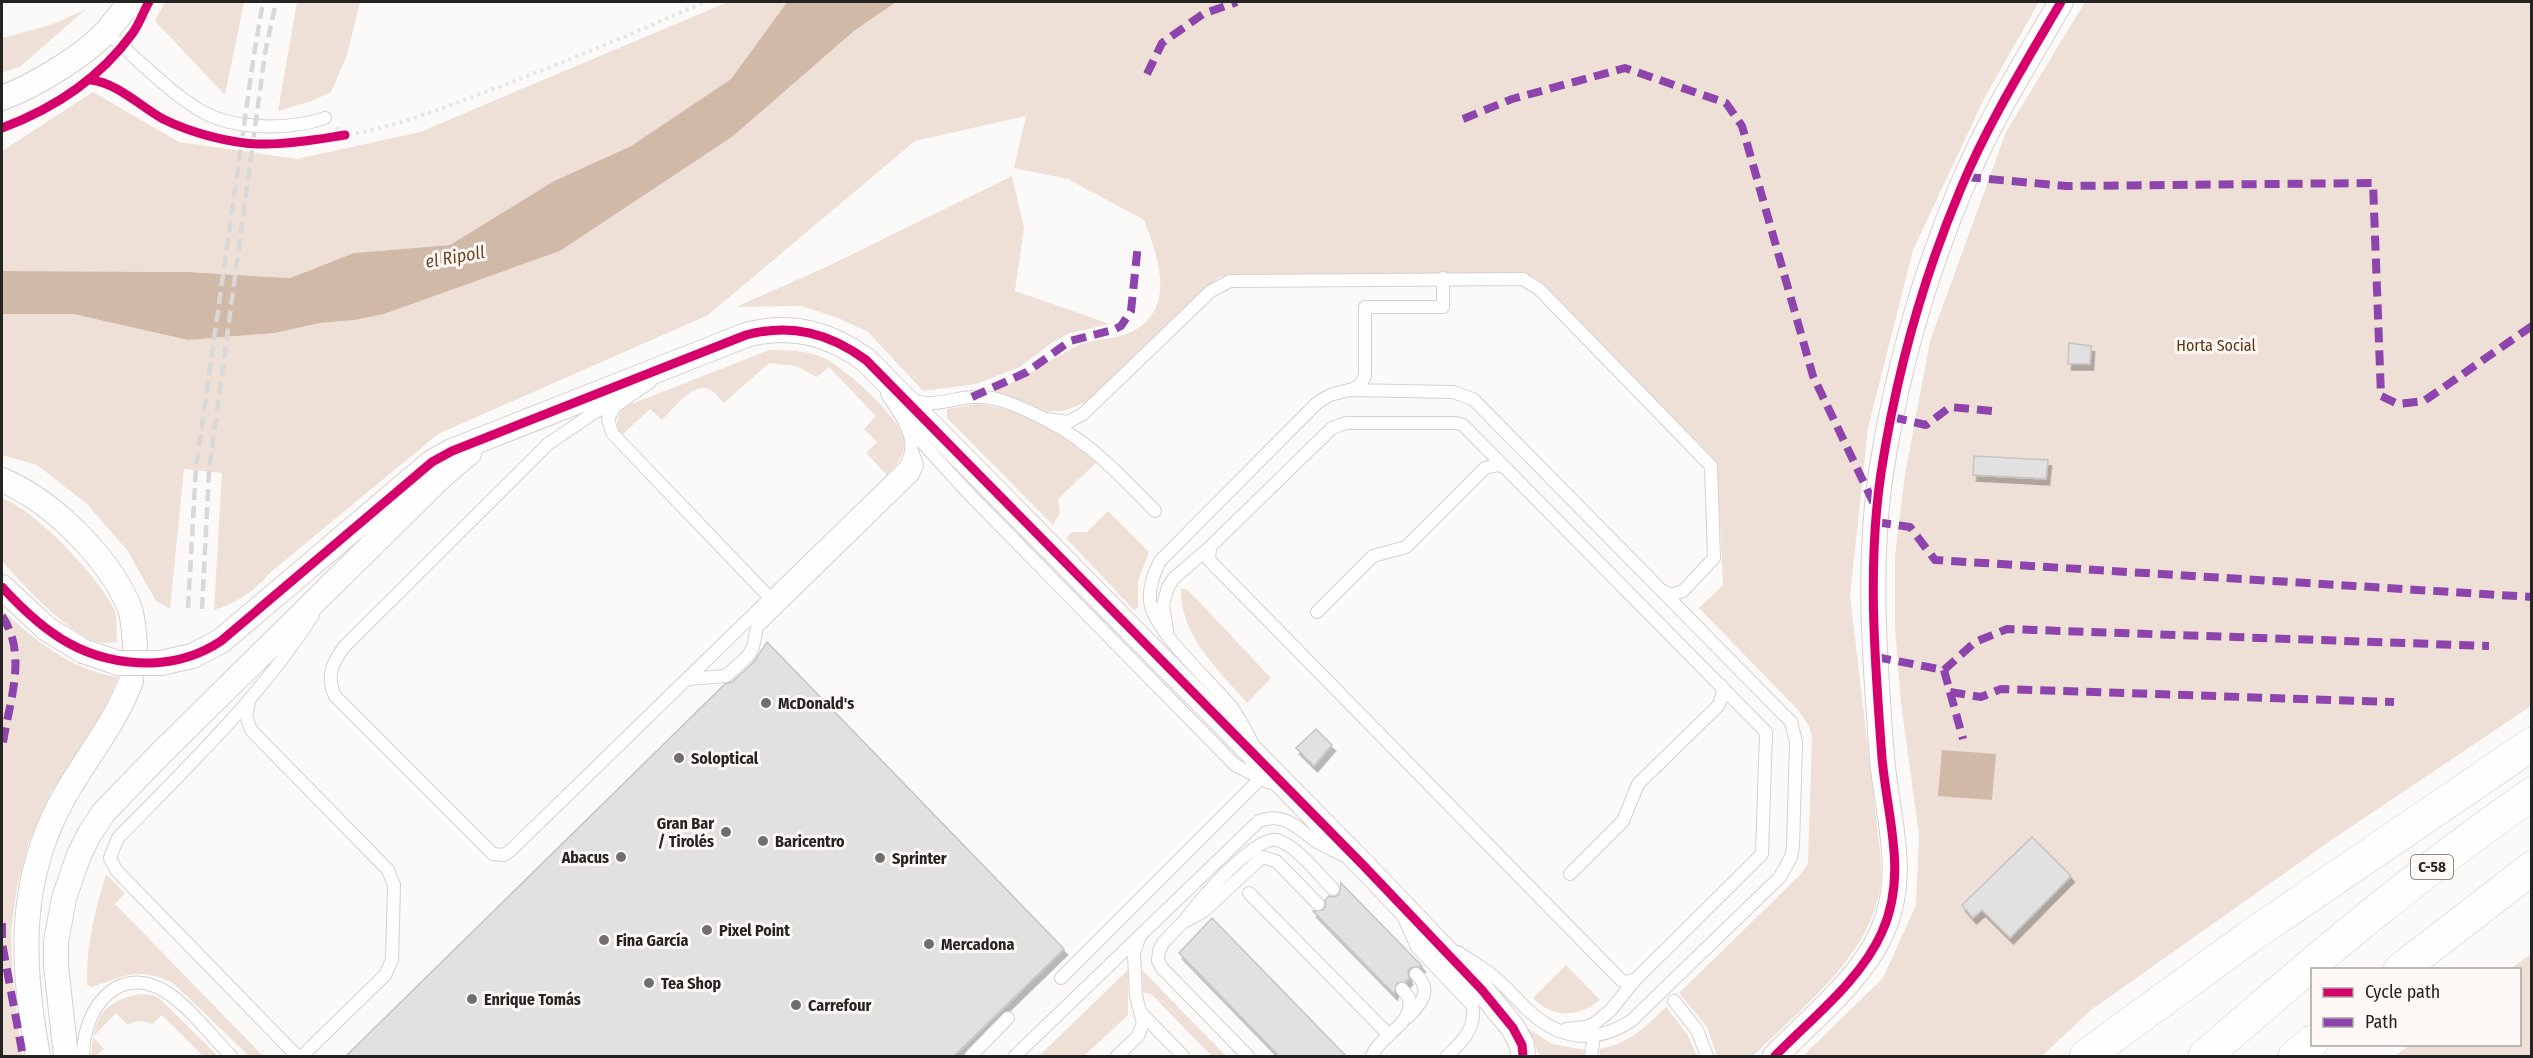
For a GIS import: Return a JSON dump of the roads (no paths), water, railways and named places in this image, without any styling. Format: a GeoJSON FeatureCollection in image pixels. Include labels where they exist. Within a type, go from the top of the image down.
{"type":"FeatureCollection","features":[{"type":"Feature","properties":{"kind":"main road"},"geometry":{"type":"LineString","coordinates":[[2086,1056],[2252,935],[2532,744]]}},
{"type":"Feature","properties":{"kind":"main road","name":"C-58"},"geometry":{"type":"LineString","coordinates":[[2205,1056],[2381,907],[2487,825],[2532,794]]}},
{"type":"Feature","properties":{"kind":"main road"},"geometry":{"type":"LineString","coordinates":[[2401,968],[2532,868]]}},
{"type":"Feature","properties":{"kind":"main road"},"geometry":{"type":"LineString","coordinates":[[2295,1056],[2311,1044]]}},
{"type":"Feature","properties":{"kind":"street"},"geometry":{"type":"LineString","coordinates":[[2,98],[19,92],[59,68],[106,32],[130,2]]}},
{"type":"Feature","properties":{"kind":"street"},"geometry":{"type":"LineString","coordinates":[[1775,1056],[1869,958],[1883,930],[1891,906],[1896,874],[1895,847],[1883,765],[1874,601],[1877,510],[1881,473],[1895,397],[1928,275],[1962,186],[1998,112],[2061,2]]}},
{"type":"Feature","properties":{"kind":"street"},"geometry":{"type":"LineString","coordinates":[[2,587],[47,629],[82,651],[118,663],[161,663],[192,656],[221,641],[432,462],[452,451],[746,335],[781,329],[799,330],[833,340],[866,360],[900,393],[1265,774],[1297,798],[1427,931],[1502,1013],[1522,1045],[1523,1056]]}},
{"type":"Feature","properties":{"kind":"street"},"geometry":{"type":"LineString","coordinates":[[66,1056],[56,966],[57,932],[71,875],[90,833],[104,812],[161,753],[466,455],[486,441],[520,424]]}},
{"type":"Feature","properties":{"kind":"street"},"geometry":{"type":"LineString","coordinates":[[2,480],[39,501],[64,521],[109,569],[130,608],[135,647]]}},
{"type":"Feature","properties":{"kind":"street"},"geometry":{"type":"LineString","coordinates":[[38,1056],[25,961],[26,924],[37,860],[49,826],[109,728],[131,681]]}},
{"type":"Feature","properties":{"kind":"lane"},"geometry":{"type":"LineString","coordinates":[[106,32],[170,87],[205,113],[230,121],[270,127],[304,125],[325,118]]}},
{"type":"Feature","properties":{"kind":"lane"},"geometry":{"type":"LineString","coordinates":[[1349,390],[1363,381],[1366,353],[1365,307],[1443,307],[1443,278]]}},
{"type":"Feature","properties":{"kind":"lane"},"geometry":{"type":"LineString","coordinates":[[1047,419],[1068,422],[1083,414],[1211,291],[1230,281],[1514,278],[1532,283],[1539,289],[1711,466],[1714,558],[1679,594],[1671,594],[1663,590]]}},
{"type":"Feature","properties":{"kind":"lane"},"geometry":{"type":"LineString","coordinates":[[686,358],[615,406],[608,419],[612,433],[771,599]]}},
{"type":"Feature","properties":{"kind":"lane"},"geometry":{"type":"LineString","coordinates":[[688,679],[726,676],[748,656],[753,646],[757,627],[913,476],[917,465],[912,451],[911,435],[866,360]]}},
{"type":"Feature","properties":{"kind":"lane"},"geometry":{"type":"LineString","coordinates":[[1265,774],[1231,706],[1157,620],[1151,606],[1151,584],[1160,561],[1317,403],[1330,395],[1349,390],[1453,392],[1473,399],[1791,722],[1796,742],[1793,846],[1791,857],[1780,877],[1630,1021],[1616,1030],[1594,1036],[1562,1032],[1549,1026],[1530,1012],[1493,976],[1427,931]]}},
{"type":"Feature","properties":{"kind":"lane"},"geometry":{"type":"LineString","coordinates":[[900,393],[908,399],[926,404],[972,397],[998,399],[1047,419],[1095,450],[1155,512]]}},
{"type":"Feature","properties":{"kind":"lane"},"geometry":{"type":"LineString","coordinates":[[626,399],[595,412],[548,444],[344,647],[332,665],[330,686],[335,696],[486,850],[498,855],[510,851],[771,599],[905,467],[912,451]]}},
{"type":"Feature","properties":{"kind":"lane"},"geometry":{"type":"LineString","coordinates":[[1171,639],[1163,613],[1168,587],[1184,568],[1210,547],[1339,424],[1460,423],[1721,685],[1766,732],[1762,854],[1635,980],[1610,1011],[1595,1023],[1586,1027],[1566,1029],[1556,1027],[1530,1012]]}},
{"type":"Feature","properties":{"kind":"lane"},"geometry":{"type":"LineString","coordinates":[[907,426],[969,495],[1235,765],[1265,774]]}},
{"type":"Feature","properties":{"kind":"lane"},"geometry":{"type":"LineString","coordinates":[[1317,612],[1373,556],[1406,547],[1485,468],[1498,465],[1506,468]]}},
{"type":"Feature","properties":{"kind":"lane"},"geometry":{"type":"LineString","coordinates":[[1210,547],[1209,560],[1621,980],[1630,982],[1635,980]]}},
{"type":"Feature","properties":{"kind":"lane"},"geometry":{"type":"LineString","coordinates":[[297,1056],[116,870],[110,858],[118,838],[250,701],[295,644],[342,576]]}},
{"type":"Feature","properties":{"kind":"lane"},"geometry":{"type":"LineString","coordinates":[[1570,874],[1623,821],[1638,784],[1719,705],[1723,692],[1721,685]]}},
{"type":"Feature","properties":{"kind":"lane"},"geometry":{"type":"LineString","coordinates":[[250,701],[246,716],[250,730],[392,877],[392,960],[385,975],[302,1056]]}},
{"type":"Feature","properties":{"kind":"lane"},"geometry":{"type":"LineString","coordinates":[[1061,978],[1265,774]]}},
{"type":"Feature","properties":{"kind":"lane"},"geometry":{"type":"LineString","coordinates":[[1016,1056],[1252,827],[1267,818],[1276,817],[1291,822],[1314,840],[1362,864]]}},
{"type":"Feature","properties":{"kind":"lane"},"geometry":{"type":"LineString","coordinates":[[1248,1056],[1162,968],[1158,961],[1159,951],[1197,903],[1254,848],[1267,840],[1279,840],[1292,848],[1333,889]]}},
{"type":"Feature","properties":{"kind":"lane"},"geometry":{"type":"LineString","coordinates":[[1182,923],[1204,911],[1262,857],[1276,861],[1318,904]]}},
{"type":"Feature","properties":{"kind":"lane"},"geometry":{"type":"LineString","coordinates":[[1249,893],[1389,1035]]}},
{"type":"Feature","properties":{"kind":"lane"},"geometry":{"type":"LineString","coordinates":[[1394,898],[1417,947],[1472,1005],[1474,1014],[1468,1033],[1447,1056]]}},
{"type":"Feature","properties":{"kind":"lane"},"geometry":{"type":"LineString","coordinates":[[1117,1056],[1142,1031],[1143,1023],[1136,996],[1134,954],[1143,933]]}},
{"type":"Feature","properties":{"kind":"lane"},"geometry":{"type":"LineString","coordinates":[[1372,1056],[1423,999],[1424,984],[1416,974]]}},
{"type":"Feature","properties":{"kind":"lane"},"geometry":{"type":"LineString","coordinates":[[83,1056],[85,1031],[99,1001],[119,987],[134,984],[149,984],[173,997],[231,1056]]}},
{"type":"Feature","properties":{"kind":"lane"},"geometry":{"type":"LineString","coordinates":[[1401,989],[1409,998],[1410,1003],[1403,1022]]}},
{"type":"Feature","properties":{"kind":"lane"},"geometry":{"type":"LineString","coordinates":[[1674,1001],[1697,1030],[1707,1056]]}},
{"type":"Feature","properties":{"kind":"lane"},"geometry":{"type":"LineString","coordinates":[[1141,1013],[1183,1056]]}},
{"type":"Feature","properties":{"kind":"lane"},"geometry":{"type":"LineString","coordinates":[[971,1056],[1008,1018]]}},
{"type":"Feature","properties":{"kind":"lane"},"geometry":{"type":"LineString","coordinates":[[1591,1056],[1594,1036]]}},
{"type":"Feature","properties":{"kind":"water","name":"el Ripoll"},"geometry":{"type":"Polygon","coordinates":[[[787,2],[896,2],[854,31],[732,137],[560,251],[384,314],[355,320],[320,323],[275,333],[188,340],[73,314],[2,314],[2,271],[188,272],[290,278],[354,253],[450,245],[554,181],[631,146],[731,79],[787,2]]]}},
{"type":"Feature","properties":{"kind":"water"},"geometry":{"type":"Polygon","coordinates":[[[1942,750],[1996,754],[1992,800],[1938,796],[1942,750]]]}},
{"type":"Feature","properties":{"kind":"railway"},"geometry":{"type":"LineString","coordinates":[[188,608],[196,468],[263,2]]}},
{"type":"Feature","properties":{"kind":"railway"},"geometry":{"type":"LineString","coordinates":[[202,609],[209,471],[265,53],[276,2]]}},
{"type":"Feature","properties":{"kind":"place","name":"McDonald's"},"geometry":{"type":"Point","coordinates":[766,703]}},
{"type":"Feature","properties":{"kind":"place","name":"Soloptical"},"geometry":{"type":"Point","coordinates":[679,758]}},
{"type":"Feature","properties":{"kind":"place","name":"Gran Bar / Tirolés"},"geometry":{"type":"Point","coordinates":[726,832]}},
{"type":"Feature","properties":{"kind":"place","name":"Baricentro"},"geometry":{"type":"Point","coordinates":[763,841]}},
{"type":"Feature","properties":{"kind":"place","name":"Abacus"},"geometry":{"type":"Point","coordinates":[621,857]}},
{"type":"Feature","properties":{"kind":"place","name":"Sprinter"},"geometry":{"type":"Point","coordinates":[880,858]}},
{"type":"Feature","properties":{"kind":"place","name":"Pixel Point"},"geometry":{"type":"Point","coordinates":[707,930]}},
{"type":"Feature","properties":{"kind":"place","name":"Fina García"},"geometry":{"type":"Point","coordinates":[604,940]}},
{"type":"Feature","properties":{"kind":"place","name":"Mercadona"},"geometry":{"type":"Point","coordinates":[929,944]}},
{"type":"Feature","properties":{"kind":"place","name":"Tea Shop"},"geometry":{"type":"Point","coordinates":[649,983]}},
{"type":"Feature","properties":{"kind":"place","name":"Enrique Tomás"},"geometry":{"type":"Point","coordinates":[472,999]}},
{"type":"Feature","properties":{"kind":"place","name":"Carrefour"},"geometry":{"type":"Point","coordinates":[796,1005]}},
{"type":"Feature","properties":{"kind":"park label","name":"Horta Social"},"geometry":{"type":"Point","coordinates":[2216,345]}}]}
